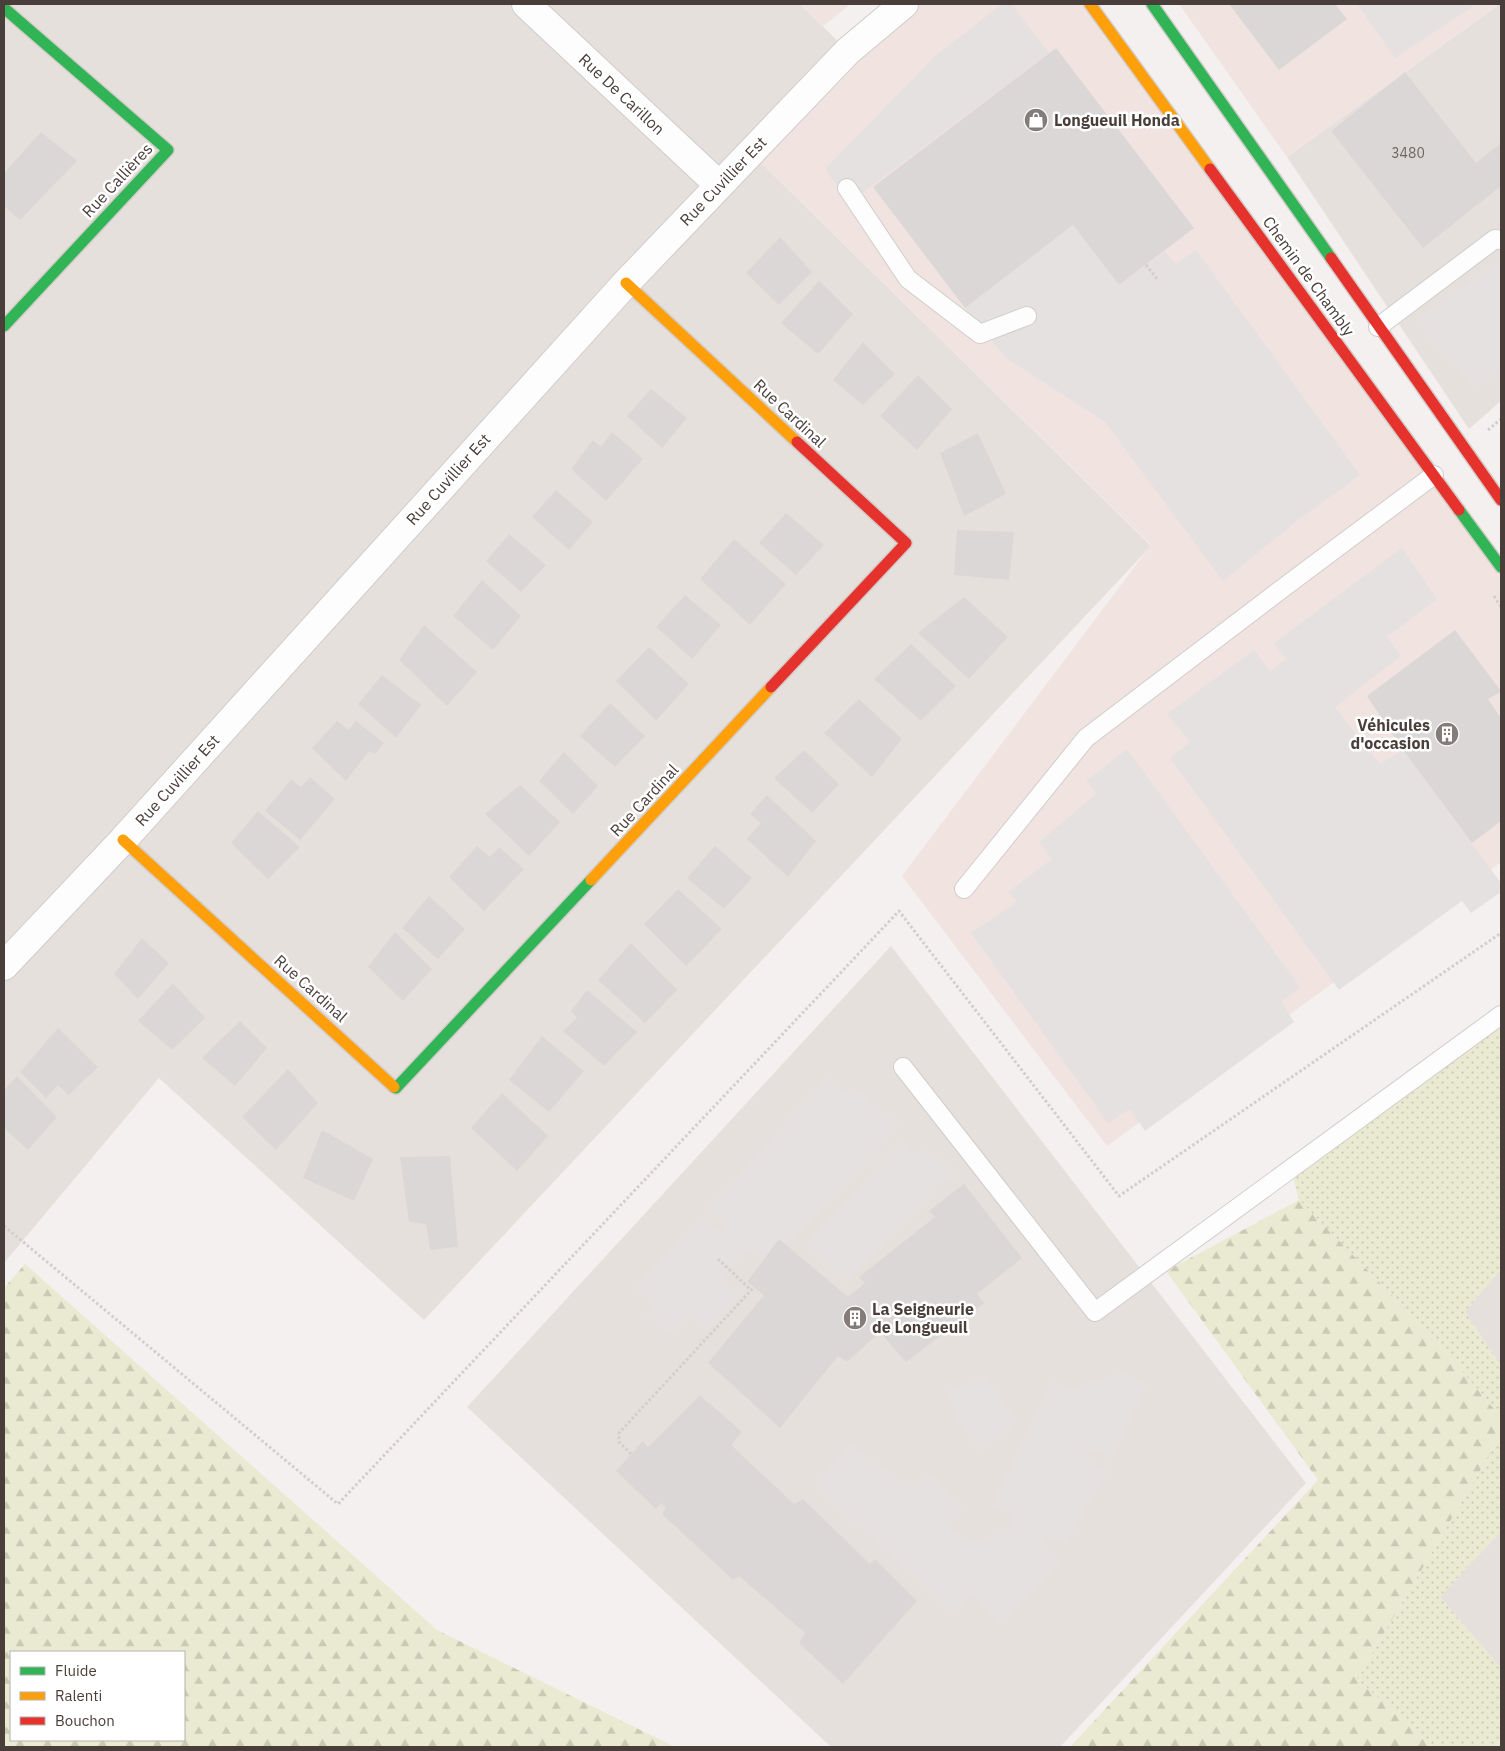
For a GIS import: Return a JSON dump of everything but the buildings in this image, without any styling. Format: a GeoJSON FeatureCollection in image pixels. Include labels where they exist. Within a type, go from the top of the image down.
{"type":"FeatureCollection","features":[{"type":"Feature","properties":{"kind":"street","name":"Rue De Carillon"},"geometry":{"type":"LineString","coordinates":[[526,4],[719,185]]}},
{"type":"Feature","properties":{"kind":"street","name":"Rue Cuvillier Est"},"geometry":{"type":"LineString","coordinates":[[4,966],[123,840],[626,283],[848,51],[904,4]]}},
{"type":"Feature","properties":{"kind":"street","name":"Chemin de Chambly"},"geometry":{"type":"LineString","coordinates":[[1090,4],[1501,567]]}},
{"type":"Feature","properties":{"kind":"street","name":"Chemin de Chambly"},"geometry":{"type":"LineString","coordinates":[[1152,4],[1501,500]]}},
{"type":"Feature","properties":{"kind":"street","name":"Rue Callières"},"geometry":{"type":"LineString","coordinates":[[4,8],[168,150],[4,326]]}},
{"type":"Feature","properties":{"kind":"street","name":"Rue Cardinal"},"geometry":{"type":"LineString","coordinates":[[123,840],[396,1088],[906,543],[626,283]]}},
{"type":"Feature","properties":{"kind":"lane"},"geometry":{"type":"LineString","coordinates":[[847,188],[908,279],[980,334],[1026,316]]}},
{"type":"Feature","properties":{"kind":"lane"},"geometry":{"type":"LineString","coordinates":[[1378,327],[1495,239],[1501,240]]}},
{"type":"Feature","properties":{"kind":"lane"},"geometry":{"type":"LineString","coordinates":[[964,890],[1086,738],[1434,475]]}},
{"type":"Feature","properties":{"kind":"lane"},"geometry":{"type":"LineString","coordinates":[[903,1067],[1095,1312],[1501,1015]]}},
{"type":"Feature","properties":{"kind":"path"},"geometry":{"type":"LineString","coordinates":[[1146,266],[1158,280]]}},
{"type":"Feature","properties":{"kind":"path"},"geometry":{"type":"LineString","coordinates":[[4,1226],[338,1504],[899,911],[1119,1196],[1501,933]]}},
{"type":"Feature","properties":{"kind":"path"},"geometry":{"type":"LineString","coordinates":[[631,1454],[619,1442],[619,1433],[752,1288],[718,1259]]}},
{"type":"Feature","properties":{"kind":"shaded area"},"geometry":{"type":"Polygon","coordinates":[[[4,4],[800,4],[848,51],[750,152],[1151,546],[424,1320],[159,1078],[4,1263],[4,4]]]}},
{"type":"Feature","properties":{"kind":"shaded area"},"geometry":{"type":"Polygon","coordinates":[[[800,4],[851,4],[823,26],[800,4]]]}},
{"type":"Feature","properties":{"kind":"shaded area"},"geometry":{"type":"Polygon","coordinates":[[[904,4],[1090,4],[1501,567],[1501,862],[1107,1146],[902,876],[1151,545],[750,152],[904,4]]]}},
{"type":"Feature","properties":{"kind":"shaded area"},"geometry":{"type":"Polygon","coordinates":[[[1002,4],[1011,4],[1049,53],[849,203],[825,169],[935,56],[1002,4]]]}},
{"type":"Feature","properties":{"kind":"shaded area"},"geometry":{"type":"Polygon","coordinates":[[[1179,4],[1496,4],[1498,5],[1287,157],[1179,4]]]}},
{"type":"Feature","properties":{"kind":"shaded area"},"geometry":{"type":"Polygon","coordinates":[[[1357,4],[1470,4],[1472,7],[1395,58],[1357,4]]]}},
{"type":"Feature","properties":{"kind":"shaded area"},"geometry":{"type":"Polygon","coordinates":[[[1496,4],[1501,4],[1501,401],[1469,429],[1287,157],[1497,6],[1496,4]]]}},
{"type":"Feature","properties":{"kind":"shaded area"},"geometry":{"type":"Polygon","coordinates":[[[1073,225],[1119,285],[1165,251],[1176,264],[1196,250],[1360,475],[1297,521],[1223,581],[1105,422],[1005,357],[965,308],[1073,225]]]}},
{"type":"Feature","properties":{"kind":"shaded area"},"geometry":{"type":"Polygon","coordinates":[[[1501,260],[1501,369],[1477,388],[1415,321],[1501,260]]]}},
{"type":"Feature","properties":{"kind":"shaded area"},"geometry":{"type":"Polygon","coordinates":[[[1402,548],[1437,599],[1387,637],[1401,656],[1335,707],[1380,764],[1403,750],[1501,883],[1501,892],[1471,913],[1462,901],[1339,990],[1170,758],[1190,742],[1167,714],[1254,650],[1270,671],[1286,659],[1274,643],[1402,548]]]}},
{"type":"Feature","properties":{"kind":"shaded area"},"geometry":{"type":"Polygon","coordinates":[[[1127,749],[1300,987],[1281,1002],[1294,1022],[1145,1131],[1130,1109],[1108,1123],[971,933],[1017,902],[1008,892],[1052,859],[1039,842],[1096,794],[1086,781],[1127,749]]]}},
{"type":"Feature","properties":{"kind":"shaded area"},"geometry":{"type":"Polygon","coordinates":[[[891,946],[1306,1483],[1060,1747],[831,1747],[467,1407],[891,946]]]}},
{"type":"Feature","properties":{"kind":"shaded area"},"geometry":{"type":"Polygon","coordinates":[[[827,1078],[842,1092],[849,1092],[855,1087],[899,1127],[788,1243],[779,1239],[762,1258],[753,1251],[746,1251],[722,1276],[724,1282],[740,1296],[706,1332],[691,1317],[684,1320],[671,1334],[646,1314],[652,1306],[651,1301],[636,1287],[701,1216],[719,1232],[725,1230],[725,1224],[708,1209],[827,1078]]]}},
{"type":"Feature","properties":{"kind":"shaded area"},"geometry":{"type":"Polygon","coordinates":[[[903,1140],[912,1152],[919,1154],[929,1150],[958,1178],[939,1184],[847,1282],[806,1244],[903,1140]]]}},
{"type":"Feature","properties":{"kind":"shaded area"},"geometry":{"type":"Polygon","coordinates":[[[1501,1269],[1501,1366],[1465,1312],[1501,1269]]]}},
{"type":"Feature","properties":{"kind":"shaded area"},"geometry":{"type":"Polygon","coordinates":[[[1125,1372],[1147,1386],[1111,1459],[1091,1449],[1084,1453],[1086,1459],[1107,1471],[1066,1544],[1046,1535],[1041,1541],[1060,1562],[1002,1624],[973,1595],[953,1612],[815,1485],[850,1444],[913,1490],[930,1475],[963,1510],[949,1526],[951,1532],[971,1540],[993,1537],[1012,1524],[1012,1515],[992,1504],[1052,1382],[1073,1392],[1081,1385],[1125,1372]]]}},
{"type":"Feature","properties":{"kind":"shaded area"},"geometry":{"type":"Polygon","coordinates":[[[984,1375],[1018,1422],[981,1451],[959,1422],[947,1390],[968,1384],[984,1375]]]}},
{"type":"Feature","properties":{"kind":"shaded area"},"geometry":{"type":"Polygon","coordinates":[[[1501,1531],[1501,1668],[1440,1597],[1501,1531]]]}},
{"type":"Feature","properties":{"kind":"green space"},"geometry":{"type":"Polygon","coordinates":[[[1501,1015],[1501,1269],[1465,1312],[1501,1366],[1501,1417],[1428,1332],[1299,1200],[1291,1169],[1501,1015]]]}},
{"type":"Feature","properties":{"kind":"green space"},"geometry":{"type":"Polygon","coordinates":[[[1299,1200],[1428,1332],[1501,1417],[1501,1435],[1357,1679],[1433,1747],[1070,1747],[1318,1480],[1166,1271],[1299,1200]]]}},
{"type":"Feature","properties":{"kind":"green space"},"geometry":{"type":"Polygon","coordinates":[[[25,1264],[437,1630],[675,1747],[4,1747],[4,1288],[25,1264]]]}},
{"type":"Feature","properties":{"kind":"green space"},"geometry":{"type":"Polygon","coordinates":[[[1501,1435],[1501,1531],[1440,1597],[1501,1668],[1501,1747],[1433,1747],[1357,1679],[1501,1435]]]}},
{"type":"Feature","properties":{"kind":"traffic: fast"},"geometry":{"type":"LineString","coordinates":[[1152,4],[1331,258]]}},
{"type":"Feature","properties":{"kind":"traffic: fast"},"geometry":{"type":"LineString","coordinates":[[4,8],[168,150],[4,326]]}},
{"type":"Feature","properties":{"kind":"traffic: fast"},"geometry":{"type":"LineString","coordinates":[[1459,510],[1501,567]]}},
{"type":"Feature","properties":{"kind":"traffic: fast"},"geometry":{"type":"LineString","coordinates":[[394,1087],[396,1088],[591,880]]}},
{"type":"Feature","properties":{"kind":"traffic: slow"},"geometry":{"type":"LineString","coordinates":[[1090,4],[1210,169]]}},
{"type":"Feature","properties":{"kind":"traffic: slow"},"geometry":{"type":"LineString","coordinates":[[626,283],[797,442]]}},
{"type":"Feature","properties":{"kind":"traffic: slow"},"geometry":{"type":"LineString","coordinates":[[591,880],[771,687]]}},
{"type":"Feature","properties":{"kind":"traffic: slow"},"geometry":{"type":"LineString","coordinates":[[123,840],[394,1087]]}},
{"type":"Feature","properties":{"kind":"traffic: jam"},"geometry":{"type":"LineString","coordinates":[[1210,169],[1459,510]]}},
{"type":"Feature","properties":{"kind":"traffic: jam"},"geometry":{"type":"LineString","coordinates":[[1331,258],[1501,500]]}},
{"type":"Feature","properties":{"kind":"traffic: jam"},"geometry":{"type":"LineString","coordinates":[[771,687],[906,543],[797,442]]}},
{"type":"Feature","properties":{"kind":"place","name":"Longueuil Honda"},"geometry":{"type":"Point","coordinates":[1036,120]}},
{"type":"Feature","properties":{"kind":"place","name":"Véhicules d'occasion"},"geometry":{"type":"Point","coordinates":[1447,734]}},
{"type":"Feature","properties":{"kind":"place","name":"La Seigneurie de Longueuil"},"geometry":{"type":"Point","coordinates":[855,1318]}}]}
